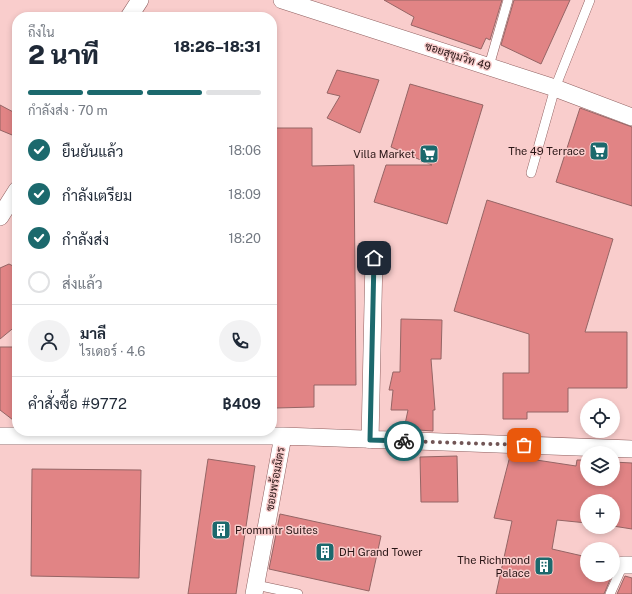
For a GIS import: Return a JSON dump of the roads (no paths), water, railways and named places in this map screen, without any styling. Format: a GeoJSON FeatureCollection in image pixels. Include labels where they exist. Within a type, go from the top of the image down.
{"type":"FeatureCollection","features":[{"type":"Feature","properties":{"kind":"street"},"geometry":{"type":"LineString","coordinates":[[132,12],[140,0]]}},
{"type":"Feature","properties":{"kind":"street","name":"ซอยสุขุมวิท 49"},"geometry":{"type":"LineString","coordinates":[[282,0],[489,66],[632,117]]}},
{"type":"Feature","properties":{"kind":"street"},"geometry":{"type":"LineString","coordinates":[[0,217],[12,198]]}},
{"type":"Feature","properties":{"kind":"street"},"geometry":{"type":"LineString","coordinates":[[370,440],[374,258]]}},
{"type":"Feature","properties":{"kind":"street"},"geometry":{"type":"LineString","coordinates":[[0,436],[12,435]]}},
{"type":"Feature","properties":{"kind":"street"},"geometry":{"type":"LineString","coordinates":[[277,435],[632,449]]}},
{"type":"Feature","properties":{"kind":"street","name":"ซอยพร้อมมิตร"},"geometry":{"type":"LineString","coordinates":[[255,590],[283,436]]}},
{"type":"Feature","properties":{"kind":"lane"},"geometry":{"type":"LineString","coordinates":[[489,66],[508,0]]}},
{"type":"Feature","properties":{"kind":"lane"},"geometry":{"type":"LineString","coordinates":[[531,173],[554,88],[590,0]]}},
{"type":"Feature","properties":{"kind":"lane"},"geometry":{"type":"LineString","coordinates":[[610,594],[628,565]]}},
{"type":"Feature","properties":{"kind":"lane"},"geometry":{"type":"LineString","coordinates":[[255,590],[298,594]]}},
{"type":"Feature","properties":{"kind":"place","name":"The 49 Terrace"},"geometry":{"type":"Point","coordinates":[599,151]}},
{"type":"Feature","properties":{"kind":"place","name":"Villa Market"},"geometry":{"type":"Point","coordinates":[429,154]}},
{"type":"Feature","properties":{"kind":"place","name":"Prommitr Suites"},"geometry":{"type":"Point","coordinates":[221,530]}},
{"type":"Feature","properties":{"kind":"place","name":"DH Grand Tower"},"geometry":{"type":"Point","coordinates":[325,552]}},
{"type":"Feature","properties":{"kind":"place","name":"The Richmond Palace"},"geometry":{"type":"Point","coordinates":[544,566]}}]}
